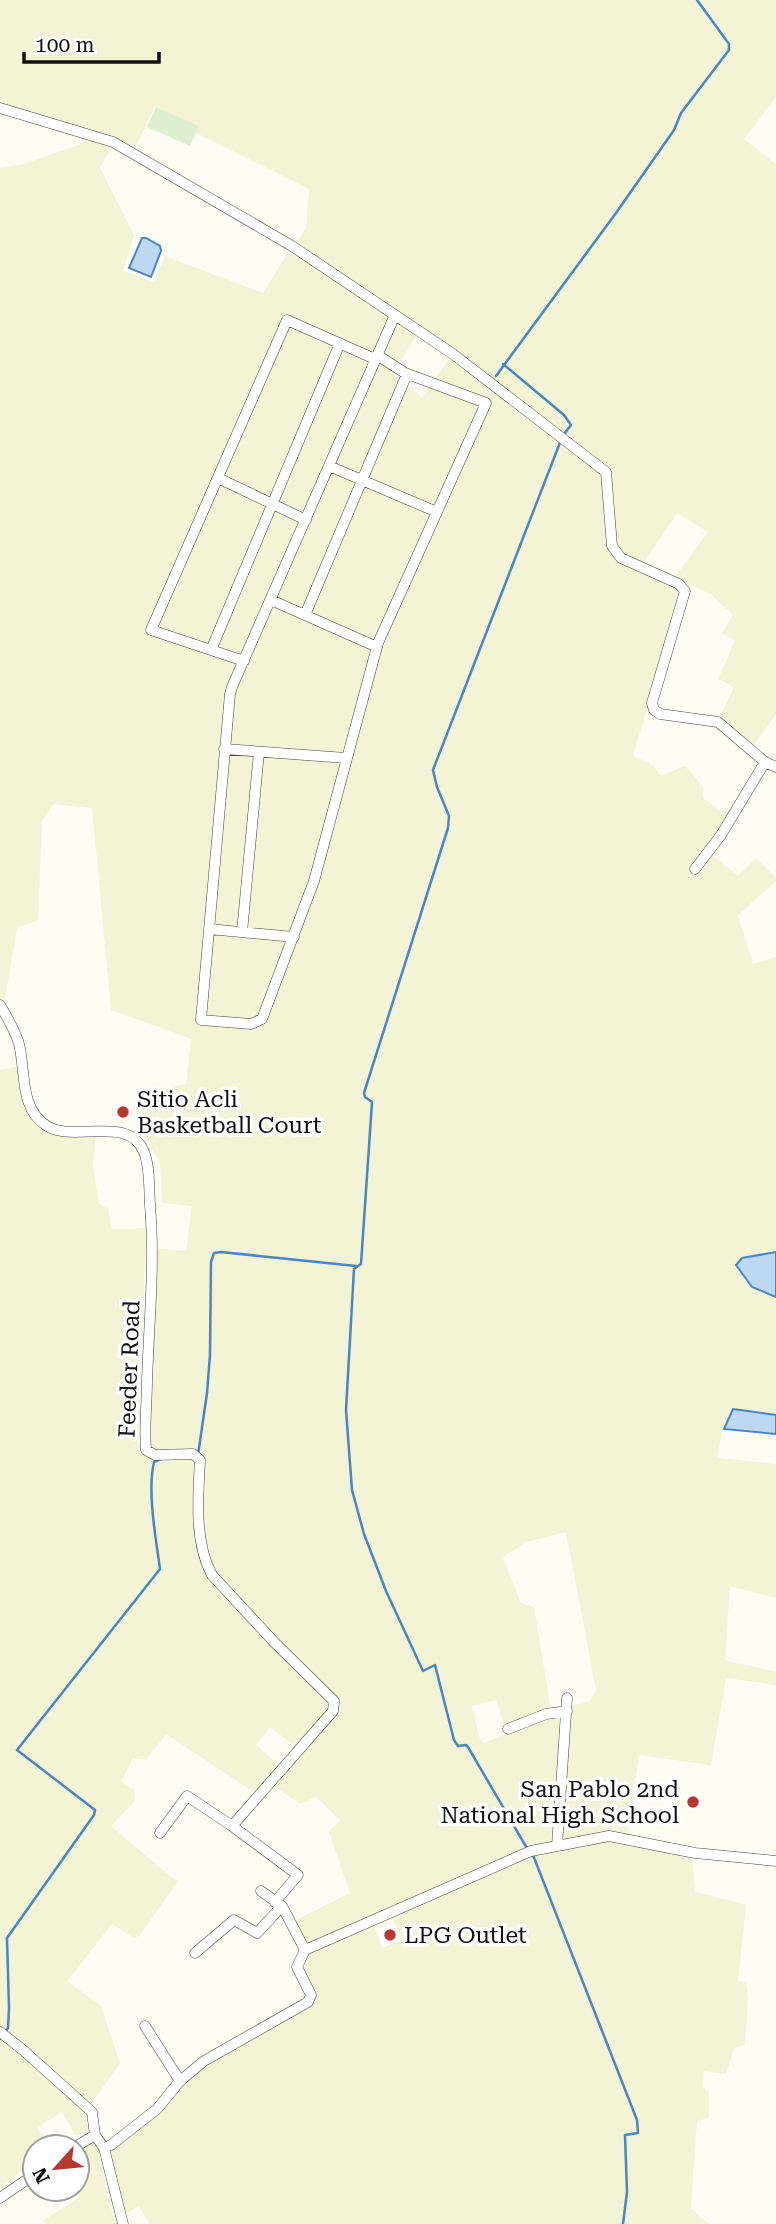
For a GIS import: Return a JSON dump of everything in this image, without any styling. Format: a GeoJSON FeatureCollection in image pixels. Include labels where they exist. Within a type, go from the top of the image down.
{"type":"FeatureCollection","features":[{"type":"Feature","properties":{"kind":"street"},"geometry":{"type":"LineString","coordinates":[[0,108],[113,142],[292,246],[453,354],[608,475],[612,546],[618,556],[679,584],[685,591],[652,703],[654,710],[660,714],[718,722],[765,762],[776,767]]}},
{"type":"Feature","properties":{"kind":"street"},"geometry":{"type":"LineString","coordinates":[[244,661],[151,630],[287,320],[376,357],[407,374],[486,403],[377,647],[314,881],[262,1020],[251,1024],[201,1020],[230,694],[306,520],[376,357],[395,314]]}},
{"type":"Feature","properties":{"kind":"street"},"geometry":{"type":"LineString","coordinates":[[211,650],[340,343]]}},
{"type":"Feature","properties":{"kind":"street"},"geometry":{"type":"LineString","coordinates":[[305,615],[407,374]]}},
{"type":"Feature","properties":{"kind":"street"},"geometry":{"type":"LineString","coordinates":[[329,466],[437,512]]}},
{"type":"Feature","properties":{"kind":"street"},"geometry":{"type":"LineString","coordinates":[[218,478],[306,520]]}},
{"type":"Feature","properties":{"kind":"street"},"geometry":{"type":"LineString","coordinates":[[271,600],[377,647]]}},
{"type":"Feature","properties":{"kind":"street"},"geometry":{"type":"LineString","coordinates":[[224,749],[346,758]]}},
{"type":"Feature","properties":{"kind":"street"},"geometry":{"type":"LineString","coordinates":[[242,932],[259,751]]}},
{"type":"Feature","properties":{"kind":"street"},"geometry":{"type":"LineString","coordinates":[[695,869],[721,835],[765,762]]}},
{"type":"Feature","properties":{"kind":"street"},"geometry":{"type":"LineString","coordinates":[[209,929],[295,937]]}},
{"type":"Feature","properties":{"kind":"street","name":"Feeder Road"},"geometry":{"type":"LineString","coordinates":[[0,1006],[19,1042],[28,1103],[35,1117],[48,1127],[64,1133],[114,1131],[131,1138],[144,1153],[153,1236],[146,1450],[156,1455],[192,1454],[200,1460],[198,1496],[202,1546],[205,1562],[212,1575],[334,1701],[333,1711],[232,1826]]}},
{"type":"Feature","properties":{"kind":"street"},"geometry":{"type":"LineString","coordinates":[[556,1846],[567,1698]]}},
{"type":"Feature","properties":{"kind":"street"},"geometry":{"type":"LineString","coordinates":[[508,1729],[546,1714],[567,1711]]}},
{"type":"Feature","properties":{"kind":"street"},"geometry":{"type":"LineString","coordinates":[[160,1833],[187,1796],[298,1875],[257,1933],[234,1920],[195,1953]]}},
{"type":"Feature","properties":{"kind":"street"},"geometry":{"type":"LineString","coordinates":[[104,2148],[157,2109],[180,2081],[204,2061],[308,2002],[311,1995],[297,1967],[305,1950],[531,1851],[609,1836],[695,1853],[776,1861]]}},
{"type":"Feature","properties":{"kind":"street"},"geometry":{"type":"LineString","coordinates":[[261,1891],[278,1904],[305,1950]]}},
{"type":"Feature","properties":{"kind":"street"},"geometry":{"type":"LineString","coordinates":[[145,2026],[180,2081]]}},
{"type":"Feature","properties":{"kind":"street"},"geometry":{"type":"LineString","coordinates":[[3,2034],[86,2106],[94,2119],[95,2135],[104,2148],[122,2224]]}},
{"type":"Feature","properties":{"kind":"street"},"geometry":{"type":"LineString","coordinates":[[91,2137],[95,2135]]}},
{"type":"Feature","properties":{"kind":"street"},"geometry":{"type":"LineString","coordinates":[[0,2197],[21,2184]]}},
{"type":"Feature","properties":{"kind":"green space"},"geometry":{"type":"Polygon","coordinates":[[[0,0],[776,0],[776,97],[744,139],[776,164],[776,714],[752,748],[719,719],[734,687],[718,679],[735,641],[722,633],[733,615],[711,594],[674,578],[708,532],[677,513],[642,565],[617,551],[608,471],[295,245],[306,228],[309,189],[196,133],[199,126],[155,107],[134,150],[0,106],[0,0]]]}},
{"type":"Feature","properties":{"kind":"green space"},"geometry":{"type":"Polygon","coordinates":[[[156,107],[199,126],[190,146],[147,127],[156,107]]]}},
{"type":"Feature","properties":{"kind":"green space"},"geometry":{"type":"Polygon","coordinates":[[[87,137],[112,145],[100,168],[134,235],[123,271],[154,282],[165,256],[263,293],[291,248],[418,333],[393,374],[422,397],[451,356],[602,470],[610,547],[678,586],[682,595],[633,755],[654,766],[660,776],[685,766],[703,787],[703,798],[726,816],[706,850],[738,876],[756,858],[776,878],[776,881],[738,915],[753,964],[776,957],[776,1252],[742,1258],[752,1287],[776,1297],[776,1415],[733,1409],[722,1432],[717,1458],[776,1464],[776,1598],[730,1586],[725,1660],[776,1672],[776,1685],[726,1678],[711,1765],[639,1755],[627,1839],[566,1842],[560,1839],[568,1709],[589,1702],[596,1690],[566,1532],[526,1542],[503,1557],[521,1603],[534,1607],[551,1710],[505,1727],[496,1700],[472,1706],[480,1739],[484,1743],[546,1716],[564,1713],[554,1844],[307,1945],[293,1925],[296,1920],[350,1893],[329,1832],[340,1820],[316,1797],[300,1804],[273,1785],[337,1700],[219,1580],[207,1562],[203,1541],[200,1457],[157,1453],[148,1448],[152,1248],[186,1251],[192,1206],[162,1203],[160,1163],[139,1125],[135,1095],[186,1084],[191,1039],[111,1010],[92,808],[53,804],[42,822],[38,920],[17,928],[5,999],[0,1003],[0,168],[24,164],[81,144],[87,137]]]}},
{"type":"Feature","properties":{"kind":"green space"},"geometry":{"type":"Polygon","coordinates":[[[20,1066],[33,1119],[44,1130],[67,1133],[96,1132],[93,1167],[99,1204],[108,1208],[112,1229],[146,1228],[139,1440],[143,1453],[160,1462],[193,1459],[198,1541],[203,1563],[329,1700],[330,1709],[296,1747],[270,1727],[256,1745],[279,1765],[259,1792],[255,1793],[166,1734],[146,1760],[133,1758],[121,1782],[135,1790],[134,1802],[111,1826],[178,1881],[140,1935],[134,1938],[112,1924],[67,1981],[101,2006],[120,2063],[89,2107],[0,2029],[0,1070],[20,1066]]]}},
{"type":"Feature","properties":{"kind":"green space"},"geometry":{"type":"Polygon","coordinates":[[[609,1838],[692,1854],[695,1892],[746,1905],[738,1981],[746,1982],[748,2000],[745,2044],[734,2048],[726,2074],[704,2071],[703,2087],[709,2092],[709,2118],[697,2121],[691,2209],[709,2224],[149,2224],[139,2206],[122,2216],[109,2152],[206,2058],[309,2005],[299,1965],[307,1952],[372,1922],[383,1948],[402,1939],[391,1915],[532,1854],[609,1838]]]}},
{"type":"Feature","properties":{"kind":"green space"},"geometry":{"type":"Polygon","coordinates":[[[0,2035],[85,2112],[88,2131],[74,2133],[62,2112],[37,2128],[41,2133],[21,2133],[21,2172],[0,2186],[0,2035]]]}},
{"type":"Feature","properties":{"kind":"green space"},"geometry":{"type":"Polygon","coordinates":[[[91,2140],[97,2147],[115,2224],[45,2224],[44,2220],[70,2203],[91,2203],[91,2140]]]}},
{"type":"Feature","properties":{"kind":"water"},"geometry":{"type":"Polygon","coordinates":[[[142,238],[160,246],[161,251],[151,277],[129,268],[142,238]]]}},
{"type":"Feature","properties":{"kind":"water"},"geometry":{"type":"Polygon","coordinates":[[[776,1252],[776,1297],[752,1287],[736,1265],[742,1258],[776,1252]]]}},
{"type":"Feature","properties":{"kind":"water"},"geometry":{"type":"Polygon","coordinates":[[[733,1409],[776,1415],[776,1434],[724,1429],[733,1409]]]}},
{"type":"Feature","properties":{"kind":"waterway"},"geometry":{"type":"LineString","coordinates":[[496,376],[616,213],[674,130],[681,113],[729,50],[729,44],[697,0]]}},
{"type":"Feature","properties":{"kind":"waterway"},"geometry":{"type":"LineString","coordinates":[[503,364],[564,415],[571,425],[564,434]]}},
{"type":"Feature","properties":{"kind":"waterway"},"geometry":{"type":"LineString","coordinates":[[528,1850],[468,1747],[458,1746],[454,1740],[435,1665],[423,1671],[386,1591],[364,1534],[352,1490],[346,1410],[354,1269],[361,1264],[372,1102],[364,1093],[448,828],[449,816],[433,770],[561,440]]}},
{"type":"Feature","properties":{"kind":"waterway"},"geometry":{"type":"LineString","coordinates":[[198,1455],[207,1393],[211,1262],[214,1253],[356,1266]]}},
{"type":"Feature","properties":{"kind":"waterway"},"geometry":{"type":"LineString","coordinates":[[0,2039],[8,2028],[7,1938],[95,1810],[17,1750],[160,1569],[151,1487],[154,1462],[161,1459]]}},
{"type":"Feature","properties":{"kind":"waterway"},"geometry":{"type":"LineString","coordinates":[[533,1855],[637,2120],[638,2133],[625,2135],[627,2192],[623,2224]]}},
{"type":"Feature","properties":{"kind":"place","name":"Sitio Acli Basketball Court"},"geometry":{"type":"Point","coordinates":[123,1112]}},
{"type":"Feature","properties":{"kind":"place","name":"San Pablo 2nd National High School"},"geometry":{"type":"Point","coordinates":[693,1802]}},
{"type":"Feature","properties":{"kind":"place","name":"LPG Outlet"},"geometry":{"type":"Point","coordinates":[390,1935]}}]}
